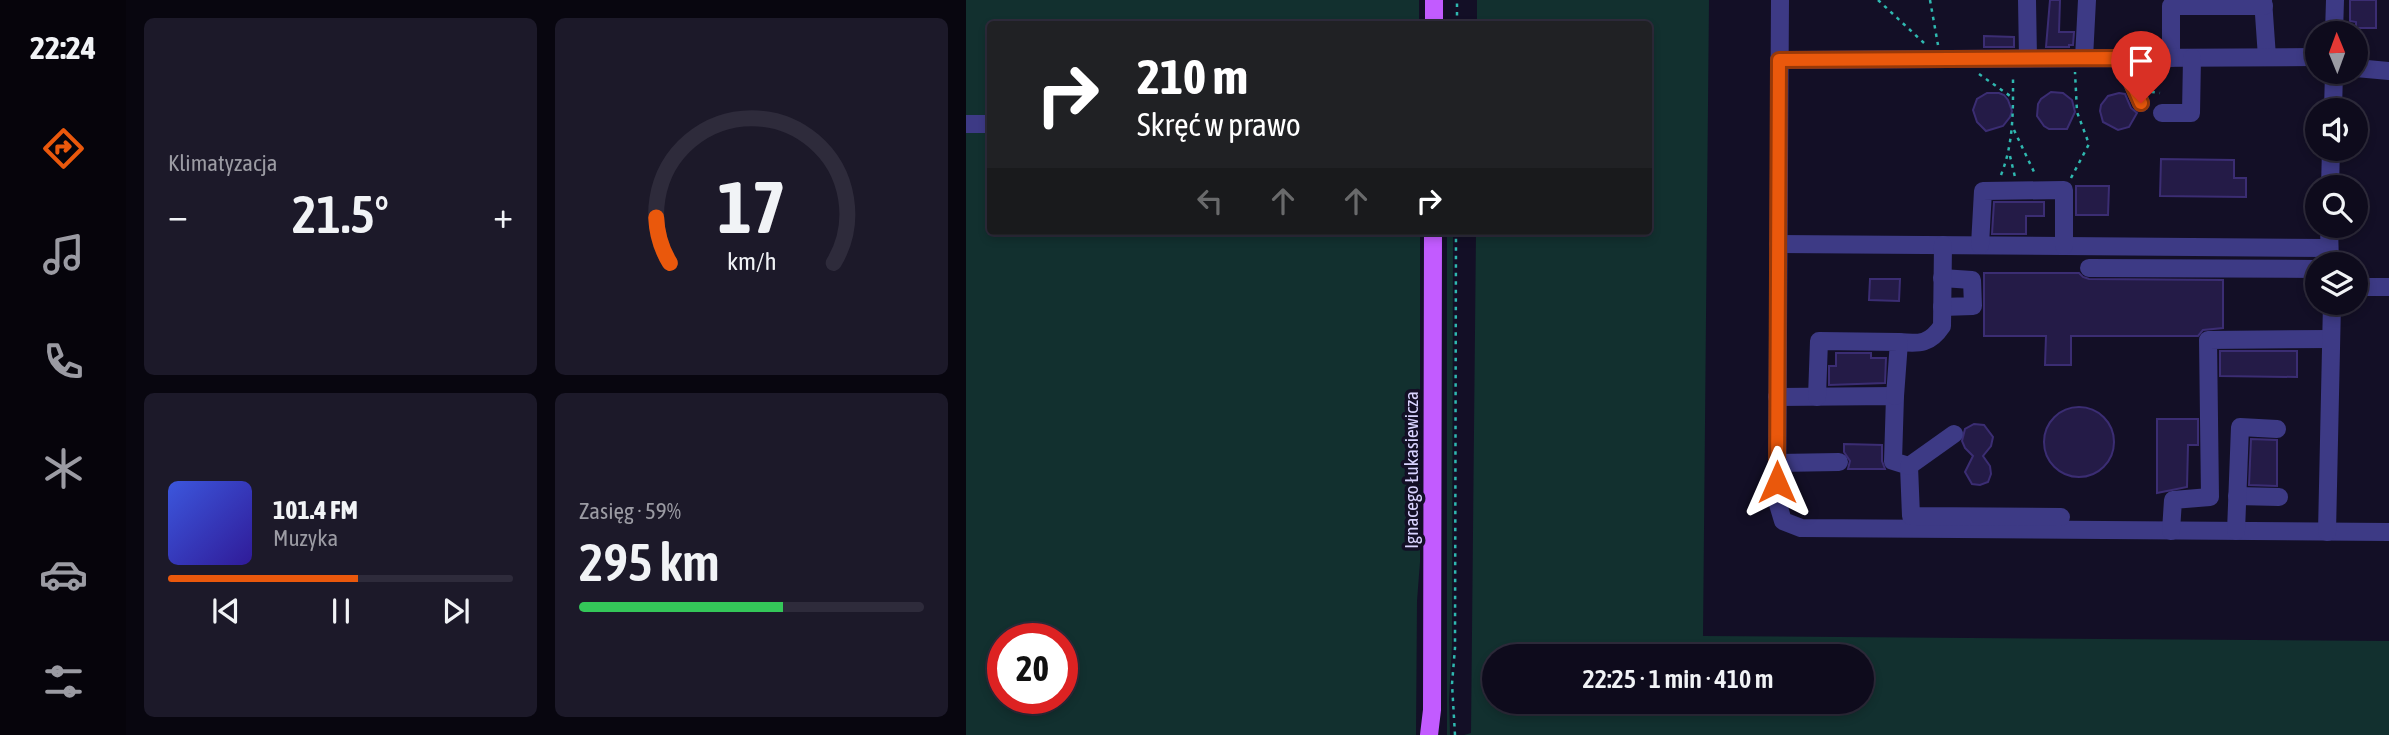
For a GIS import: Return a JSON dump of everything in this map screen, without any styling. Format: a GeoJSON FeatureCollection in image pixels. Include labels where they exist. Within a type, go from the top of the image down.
{"type":"FeatureCollection","features":[{"type":"Feature","properties":{"kind":"main road"},"geometry":{"type":"LineString","coordinates":[[1433,21],[1434,0]]}},
{"type":"Feature","properties":{"kind":"main road","name":"Ignacego Łukasiewicza"},"geometry":{"type":"LineString","coordinates":[[1429,735],[1432,710],[1433,235]]}},
{"type":"Feature","properties":{"kind":"main road","name":"Ignacego Łukasiewicza"},"geometry":{"type":"LineString","coordinates":[[1432,710],[1435,735]]}},
{"type":"Feature","properties":{"kind":"street"},"geometry":{"type":"LineString","coordinates":[[1780,0],[1777,501],[1783,521],[1801,528],[2389,532]]}},
{"type":"Feature","properties":{"kind":"street"},"geometry":{"type":"LineString","coordinates":[[2021,59],[2027,0]]}},
{"type":"Feature","properties":{"kind":"street"},"geometry":{"type":"LineString","coordinates":[[2079,59],[2087,0]]}},
{"type":"Feature","properties":{"kind":"street"},"geometry":{"type":"LineString","coordinates":[[2334,21],[2335,0]]}},
{"type":"Feature","properties":{"kind":"street"},"geometry":{"type":"LineString","coordinates":[[2171,58],[2171,6],[2263,3],[2267,57]]}},
{"type":"Feature","properties":{"kind":"street"},"geometry":{"type":"LineString","coordinates":[[1779,60],[2305,57]]}},
{"type":"Feature","properties":{"kind":"street"},"geometry":{"type":"LineString","coordinates":[[2121,58],[2141,103]]}},
{"type":"Feature","properties":{"kind":"street"},"geometry":{"type":"LineString","coordinates":[[2162,113],[2191,113],[2192,58]]}},
{"type":"Feature","properties":{"kind":"street"},"geometry":{"type":"LineString","coordinates":[[2368,69],[2389,71]]}},
{"type":"Feature","properties":{"kind":"street"},"geometry":{"type":"LineString","coordinates":[[966,124],[987,124]]}},
{"type":"Feature","properties":{"kind":"street"},"geometry":{"type":"LineString","coordinates":[[1980,245],[1983,191],[2064,190],[2064,246]]}},
{"type":"Feature","properties":{"kind":"street"},"geometry":{"type":"LineString","coordinates":[[1778,244],[2064,246],[2169,238],[2305,253]]}},
{"type":"Feature","properties":{"kind":"street"},"geometry":{"type":"LineString","coordinates":[[1817,397],[1819,341],[1924,342],[1934,337],[1942,326],[1943,245]]}},
{"type":"Feature","properties":{"kind":"street"},"geometry":{"type":"LineString","coordinates":[[2090,268],[2305,269]]}},
{"type":"Feature","properties":{"kind":"street"},"geometry":{"type":"LineString","coordinates":[[1942,278],[1972,280],[1973,306],[1942,306]]}},
{"type":"Feature","properties":{"kind":"street"},"geometry":{"type":"LineString","coordinates":[[2368,287],[2389,287]]}},
{"type":"Feature","properties":{"kind":"street"},"geometry":{"type":"LineString","coordinates":[[2327,532],[2332,315]]}},
{"type":"Feature","properties":{"kind":"street"},"geometry":{"type":"LineString","coordinates":[[2171,531],[2173,500],[2210,497],[2208,341],[2331,339]]}},
{"type":"Feature","properties":{"kind":"street"},"geometry":{"type":"LineString","coordinates":[[1899,342],[1893,461],[1909,466]]}},
{"type":"Feature","properties":{"kind":"street"},"geometry":{"type":"LineString","coordinates":[[1777,397],[1895,396]]}},
{"type":"Feature","properties":{"kind":"street"},"geometry":{"type":"LineString","coordinates":[[2236,531],[2240,427],[2277,429]]}},
{"type":"Feature","properties":{"kind":"street"},"geometry":{"type":"LineString","coordinates":[[1909,466],[1954,434]]}},
{"type":"Feature","properties":{"kind":"street"},"geometry":{"type":"LineString","coordinates":[[1777,463],[1839,462]]}},
{"type":"Feature","properties":{"kind":"street"},"geometry":{"type":"LineString","coordinates":[[1909,466],[1912,516],[2061,517]]}},
{"type":"Feature","properties":{"kind":"street"},"geometry":{"type":"LineString","coordinates":[[2237,496],[2279,497]]}},
{"type":"Feature","properties":{"kind":"path"},"geometry":{"type":"LineString","coordinates":[[1457,0],[1457,21]]}},
{"type":"Feature","properties":{"kind":"path"},"geometry":{"type":"LineString","coordinates":[[1878,0],[1941,59]]}},
{"type":"Feature","properties":{"kind":"path"},"geometry":{"type":"LineString","coordinates":[[1930,0],[1941,59]]}},
{"type":"Feature","properties":{"kind":"path"},"geometry":{"type":"LineString","coordinates":[[1995,191],[2009,153],[2013,128],[2013,98],[2021,59]]}},
{"type":"Feature","properties":{"kind":"path"},"geometry":{"type":"LineString","coordinates":[[2064,190],[2089,144],[2077,111],[2079,59]]}},
{"type":"Feature","properties":{"kind":"path"},"geometry":{"type":"LineString","coordinates":[[1979,74],[2013,98]]}},
{"type":"Feature","properties":{"kind":"path"},"geometry":{"type":"LineString","coordinates":[[2013,128],[2043,190]]}},
{"type":"Feature","properties":{"kind":"path"},"geometry":{"type":"LineString","coordinates":[[2009,153],[2018,190]]}},
{"type":"Feature","properties":{"kind":"path"},"geometry":{"type":"LineString","coordinates":[[1455,735],[1452,684],[1455,648],[1456,235]]}},
{"type":"Feature","properties":{"kind":"green space"},"geometry":{"type":"Polygon","coordinates":[[[966,0],[1419,0],[1419,21],[987,21],[987,121],[966,121],[966,0]]]}},
{"type":"Feature","properties":{"kind":"green space"},"geometry":{"type":"Polygon","coordinates":[[[1477,0],[1709,0],[1703,636],[2389,641],[2389,735],[1464,735],[1471,733],[1476,235],[1652,235],[1652,21],[1477,21],[1477,0]]]}},
{"type":"Feature","properties":{"kind":"green space"},"geometry":{"type":"Polygon","coordinates":[[[966,132],[987,132],[987,235],[1420,235],[1420,562],[1416,735],[966,735],[966,132]]]}},
{"type":"Feature","properties":{"kind":"green space"},"geometry":{"type":"Polygon","coordinates":[[[1447,235],[1453,235],[1452,645],[1450,735],[1447,735],[1447,235]]]}},
{"type":"Feature","properties":{"kind":"building"},"geometry":{"type":"Polygon","coordinates":[[[2050,0],[2060,0],[2059,32],[2074,32],[2073,45],[2069,47],[2046,47],[2050,0]]]}},
{"type":"Feature","properties":{"kind":"building"},"geometry":{"type":"Polygon","coordinates":[[[2350,0],[2376,0],[2376,28],[2368,28],[2368,21],[2350,21],[2350,0]]]}},
{"type":"Feature","properties":{"kind":"building"},"geometry":{"type":"Polygon","coordinates":[[[1984,36],[2014,37],[2014,47],[1984,47],[1984,36]]]}},
{"type":"Feature","properties":{"kind":"building"},"geometry":{"type":"Polygon","coordinates":[[[2051,92],[2063,93],[2072,100],[2075,112],[2067,129],[2049,129],[2037,116],[2038,104],[2051,92]]]}},
{"type":"Feature","properties":{"kind":"building"},"geometry":{"type":"Polygon","coordinates":[[[1987,93],[2004,95],[2012,111],[2003,126],[1986,131],[1977,122],[1973,110],[1977,99],[1987,93]]]}},
{"type":"Feature","properties":{"kind":"building"},"geometry":{"type":"Polygon","coordinates":[[[2125,94],[2131,108],[2137,113],[2129,127],[2118,130],[2103,122],[2100,111],[2108,96],[2125,94]]]}},
{"type":"Feature","properties":{"kind":"building"},"geometry":{"type":"Polygon","coordinates":[[[2161,159],[2234,160],[2234,178],[2246,178],[2246,197],[2160,196],[2161,159]]]}},
{"type":"Feature","properties":{"kind":"building"},"geometry":{"type":"Polygon","coordinates":[[[2076,186],[2109,186],[2108,215],[2076,215],[2076,186]]]}},
{"type":"Feature","properties":{"kind":"building"},"geometry":{"type":"Polygon","coordinates":[[[1994,202],[2044,202],[2044,216],[2026,216],[2026,234],[1992,234],[1994,202]]]}},
{"type":"Feature","properties":{"kind":"building"},"geometry":{"type":"Polygon","coordinates":[[[1984,273],[2079,273],[2089,279],[2223,280],[2223,328],[2203,330],[2198,336],[2071,336],[2071,365],[2045,365],[2046,336],[1984,336],[1984,273]]]}},
{"type":"Feature","properties":{"kind":"building"},"geometry":{"type":"Polygon","coordinates":[[[1870,279],[1900,279],[1899,301],[1869,300],[1870,279]]]}},
{"type":"Feature","properties":{"kind":"building"},"geometry":{"type":"Polygon","coordinates":[[[2220,351],[2297,351],[2297,377],[2220,376],[2220,351]]]}},
{"type":"Feature","properties":{"kind":"building"},"geometry":{"type":"Polygon","coordinates":[[[1836,353],[1871,353],[1871,358],[1886,358],[1885,383],[1829,385],[1829,366],[1836,366],[1836,353]]]}},
{"type":"Feature","properties":{"kind":"building"},"geometry":{"type":"Polygon","coordinates":[[[2079,407],[2104,417],[2114,442],[2104,467],[2079,477],[2054,467],[2044,442],[2054,417],[2079,407]]]}},
{"type":"Feature","properties":{"kind":"building"},"geometry":{"type":"Polygon","coordinates":[[[2157,419],[2198,419],[2198,445],[2188,445],[2187,487],[2157,493],[2157,419]]]}},
{"type":"Feature","properties":{"kind":"building"},"geometry":{"type":"Polygon","coordinates":[[[1974,424],[1984,425],[1993,437],[1991,446],[1983,456],[1990,466],[1991,474],[1988,482],[1980,485],[1972,484],[1965,472],[1973,456],[1962,441],[1965,429],[1974,424]]]}},
{"type":"Feature","properties":{"kind":"building"},"geometry":{"type":"Polygon","coordinates":[[[2251,439],[2277,440],[2277,486],[2249,485],[2251,439]]]}},
{"type":"Feature","properties":{"kind":"building"},"geometry":{"type":"Polygon","coordinates":[[[1844,444],[1882,445],[1885,469],[1848,469],[1850,461],[1844,452],[1844,444]]]}},
{"type":"Feature","properties":{"kind":"route"},"geometry":{"type":"LineString","coordinates":[[1777,482],[1779,60],[2121,58],[2141,103]]}}]}
